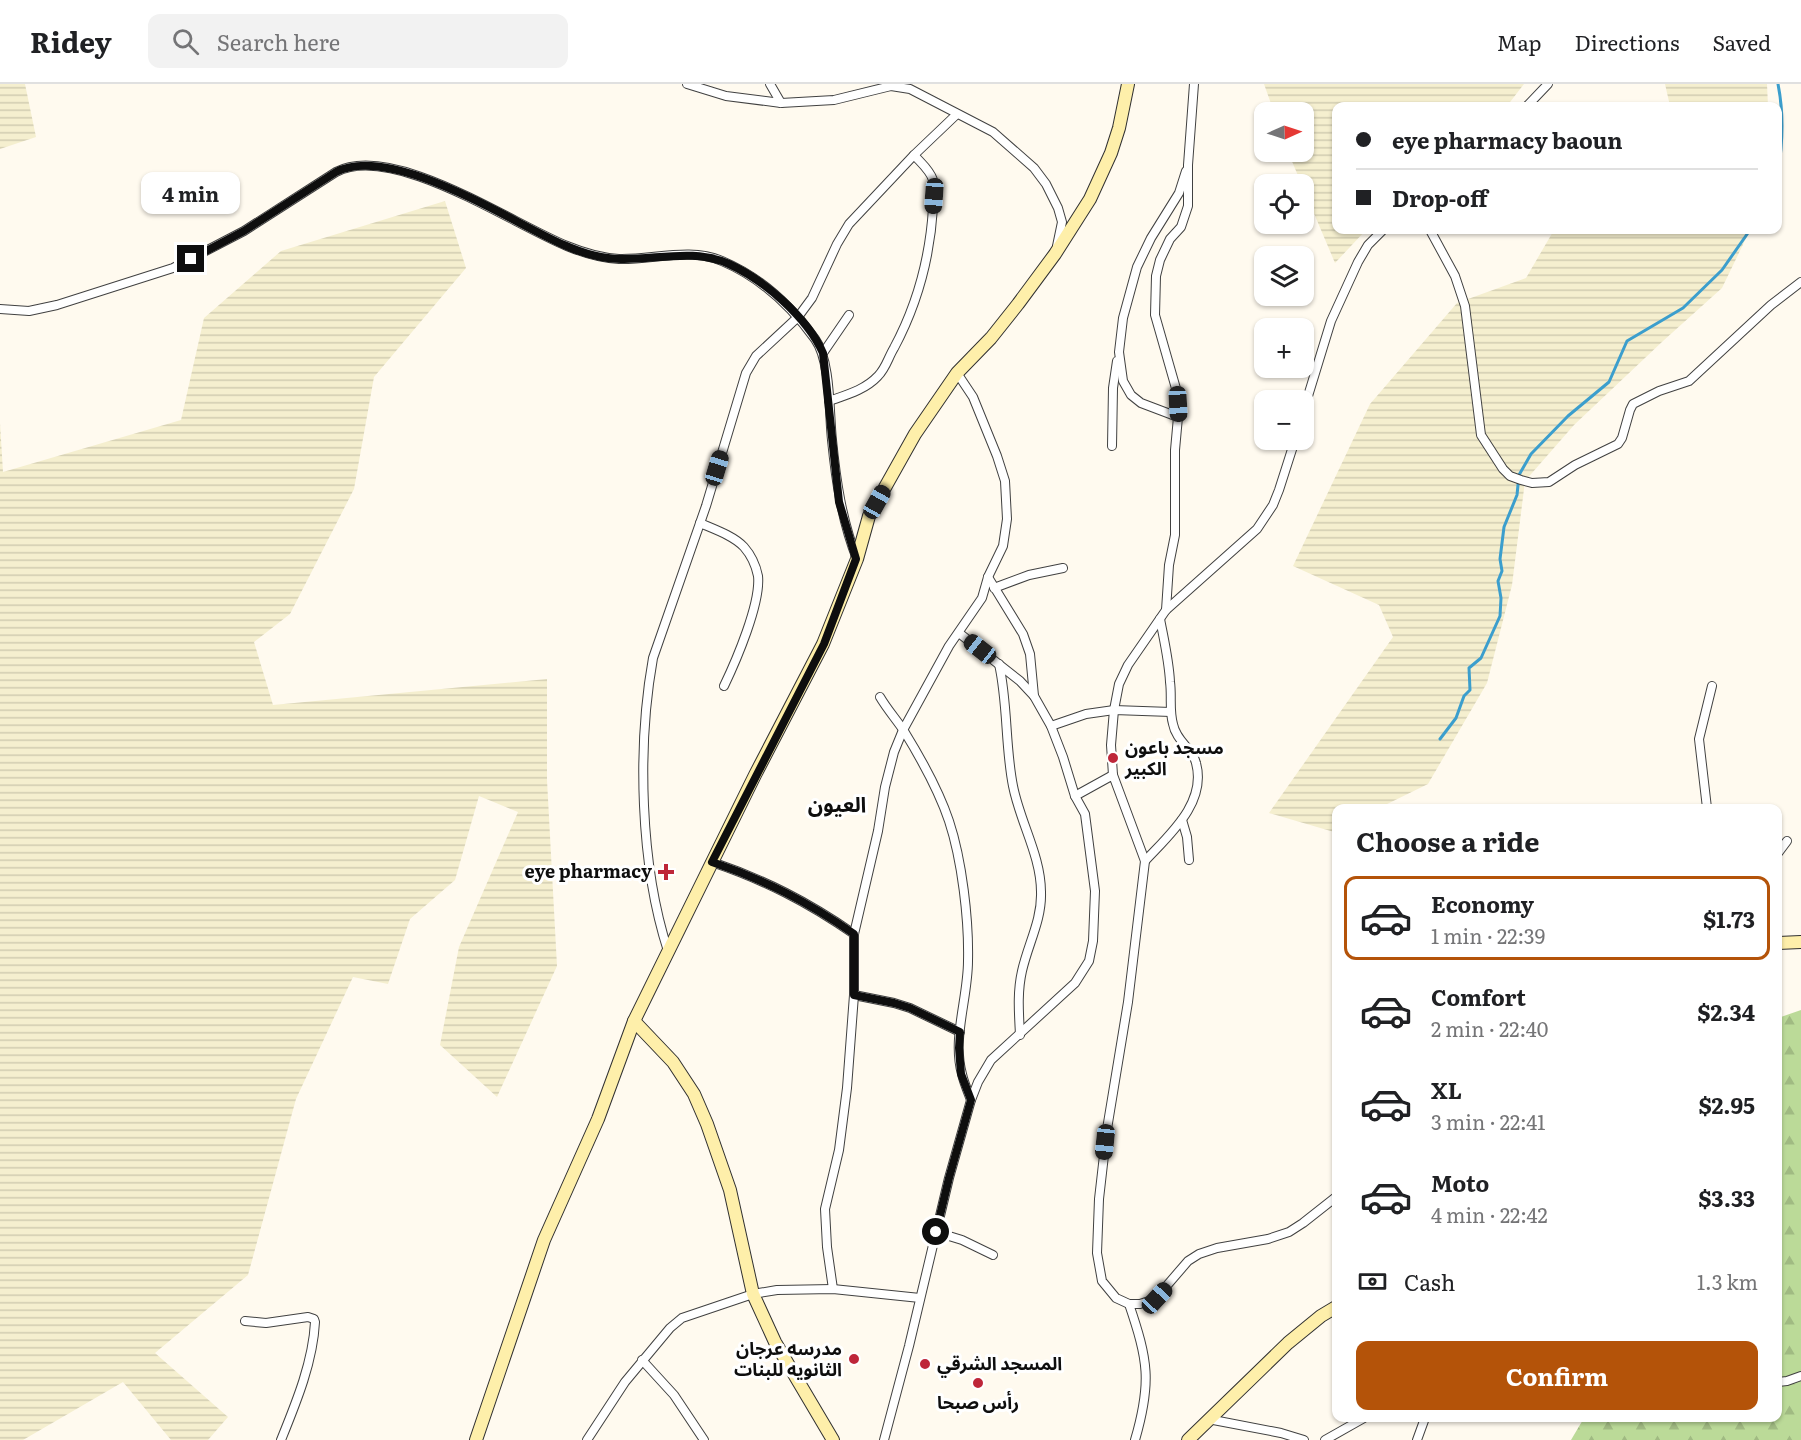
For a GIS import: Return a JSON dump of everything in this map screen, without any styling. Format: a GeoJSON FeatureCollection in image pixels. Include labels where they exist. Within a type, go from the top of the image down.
{"type":"FeatureCollection","features":[{"type":"Feature","properties":{"kind":"street"},"geometry":{"type":"LineString","coordinates":[[687,84],[726,96],[781,103],[834,100],[901,86],[919,93],[985,126],[1034,168],[1055,198],[1062,222],[1055,254]]}},
{"type":"Feature","properties":{"kind":"street"},"geometry":{"type":"LineString","coordinates":[[770,84],[781,103]]}},
{"type":"Feature","properties":{"kind":"street"},"geometry":{"type":"LineString","coordinates":[[476,1440],[544,1240],[598,1119],[634,1021],[712,862],[824,644],[856,559],[869,516],[915,434],[957,373],[991,338],[1055,254],[1090,199],[1119,128],[1128,84]]}},
{"type":"Feature","properties":{"kind":"street"},"geometry":{"type":"LineString","coordinates":[[1166,610],[1168,565],[1175,535],[1175,450],[1178,417],[1175,383],[1155,315],[1156,276],[1160,260],[1170,239],[1181,226],[1188,206],[1188,165],[1194,84]]}},
{"type":"Feature","properties":{"kind":"street"},"geometry":{"type":"LineString","coordinates":[[1531,102],[1548,84]]}},
{"type":"Feature","properties":{"kind":"street"},"geometry":{"type":"LineString","coordinates":[[668,951],[652,885],[645,796],[645,719],[653,658],[700,523],[746,373],[756,356],[798,317],[812,298],[849,224],[914,155],[957,114]]}},
{"type":"Feature","properties":{"kind":"street"},"geometry":{"type":"LineString","coordinates":[[829,400],[863,388],[885,368],[903,332],[918,291],[932,231],[934,184],[929,172],[914,155]]}},
{"type":"Feature","properties":{"kind":"street"},"geometry":{"type":"LineString","coordinates":[[0,309],[29,311],[57,305],[173,268],[244,231],[336,172],[356,165],[396,169],[459,192],[539,233],[589,255],[621,259],[698,255],[719,259],[768,288],[798,317],[823,353],[839,502],[856,559]]}},
{"type":"Feature","properties":{"kind":"street"},"geometry":{"type":"LineString","coordinates":[[1112,446],[1113,388],[1123,318],[1137,267],[1151,238],[1179,193],[1188,165]]}},
{"type":"Feature","properties":{"kind":"street"},"geometry":{"type":"LineString","coordinates":[[1310,390],[1331,321],[1358,262],[1368,245],[1379,234]]}},
{"type":"Feature","properties":{"kind":"street"},"geometry":{"type":"LineString","coordinates":[[1432,234],[1455,276],[1463,299],[1481,435],[1510,476],[1532,483],[1549,482],[1588,457],[1618,444],[1623,438],[1633,404],[1659,391],[1689,381],[1771,305],[1801,282]]}},
{"type":"Feature","properties":{"kind":"street"},"geometry":{"type":"LineString","coordinates":[[823,353],[849,315]]}},
{"type":"Feature","properties":{"kind":"street"},"geometry":{"type":"LineString","coordinates":[[1119,352],[1123,381],[1131,395],[1142,403],[1178,417]]}},
{"type":"Feature","properties":{"kind":"street"},"geometry":{"type":"LineString","coordinates":[[832,1289],[825,1209],[844,1120],[852,1044],[854,934],[878,831],[885,788],[894,752],[903,730],[949,646],[982,598],[988,576],[1003,546],[1007,519],[1005,481],[973,397],[957,373]]}},
{"type":"Feature","properties":{"kind":"street"},"geometry":{"type":"LineString","coordinates":[[1292,450],[1273,505],[1257,529],[1166,610],[1128,665],[1119,684],[1111,745],[1113,775],[1145,861],[1128,1002],[1107,1129],[1096,1233],[1102,1281],[1116,1298],[1129,1304],[1140,1304],[1157,1298],[1188,1261],[1199,1254],[1217,1248],[1268,1239],[1289,1232],[1332,1200]]}},
{"type":"Feature","properties":{"kind":"street"},"geometry":{"type":"LineString","coordinates":[[700,523],[743,546],[756,567],[758,578],[758,590],[748,624],[724,686]]}},
{"type":"Feature","properties":{"kind":"street"},"geometry":{"type":"LineString","coordinates":[[994,588],[1029,575],[1063,568]]}},
{"type":"Feature","properties":{"kind":"street"},"geometry":{"type":"LineString","coordinates":[[988,576],[1023,634],[1030,654],[1034,696]]}},
{"type":"Feature","properties":{"kind":"street"},"geometry":{"type":"LineString","coordinates":[[1145,861],[1182,820],[1196,791],[1197,764],[1176,734],[1171,712],[1170,682],[1160,619]]}},
{"type":"Feature","properties":{"kind":"street"},"geometry":{"type":"LineString","coordinates":[[884,1440],[949,1178],[971,1100],[984,1071],[992,1060],[1075,983],[1089,961],[1093,941],[1095,891],[1085,814],[1075,796],[1063,757],[1050,726],[1034,696],[960,633]]}},
{"type":"Feature","properties":{"kind":"street"},"geometry":{"type":"LineString","coordinates":[[999,664],[1004,686],[1005,722],[1013,786],[1041,880],[1041,909],[1019,986],[1020,1035]]}},
{"type":"Feature","properties":{"kind":"street"},"geometry":{"type":"LineString","coordinates":[[1707,804],[1699,739],[1712,686]]}},
{"type":"Feature","properties":{"kind":"street"},"geometry":{"type":"LineString","coordinates":[[880,697],[903,730],[949,820],[956,851],[968,940],[967,984],[959,1048],[961,1074],[971,1100]]}},
{"type":"Feature","properties":{"kind":"street"},"geometry":{"type":"LineString","coordinates":[[1050,726],[1086,714],[1114,710],[1171,712]]}},
{"type":"Feature","properties":{"kind":"street"},"geometry":{"type":"LineString","coordinates":[[1075,796],[1113,775]]}},
{"type":"Feature","properties":{"kind":"street"},"geometry":{"type":"LineString","coordinates":[[1182,820],[1190,860]]}},
{"type":"Feature","properties":{"kind":"street"},"geometry":{"type":"LineString","coordinates":[[1782,848],[1787,841]]}},
{"type":"Feature","properties":{"kind":"street"},"geometry":{"type":"LineString","coordinates":[[712,862],[788,892],[854,934]]}},
{"type":"Feature","properties":{"kind":"street"},"geometry":{"type":"LineString","coordinates":[[1782,943],[1801,942]]}},
{"type":"Feature","properties":{"kind":"street"},"geometry":{"type":"LineString","coordinates":[[854,995],[902,1006],[960,1032]]}},
{"type":"Feature","properties":{"kind":"street"},"geometry":{"type":"LineString","coordinates":[[634,1021],[683,1075],[707,1124],[730,1190],[753,1294],[775,1342],[833,1440]]}},
{"type":"Feature","properties":{"kind":"street"},"geometry":{"type":"LineString","coordinates":[[936,1232],[962,1240],[993,1255]]}},
{"type":"Feature","properties":{"kind":"street"},"geometry":{"type":"LineString","coordinates":[[587,1440],[642,1360],[682,1318],[753,1294],[800,1288],[920,1298]]}},
{"type":"Feature","properties":{"kind":"street"},"geometry":{"type":"LineString","coordinates":[[1129,1304],[1142,1344],[1146,1379],[1142,1415],[1135,1440]]}},
{"type":"Feature","properties":{"kind":"street"},"geometry":{"type":"LineString","coordinates":[[1188,1440],[1288,1343],[1332,1309]]}},
{"type":"Feature","properties":{"kind":"street"},"geometry":{"type":"LineString","coordinates":[[245,1321],[266,1323],[308,1317],[314,1319],[315,1322],[304,1374],[281,1440]]}},
{"type":"Feature","properties":{"kind":"street"},"geometry":{"type":"LineString","coordinates":[[642,1360],[675,1395],[704,1440]]}},
{"type":"Feature","properties":{"kind":"street"},"geometry":{"type":"LineString","coordinates":[[1782,1382],[1801,1376]]}},
{"type":"Feature","properties":{"kind":"street"},"geometry":{"type":"LineString","coordinates":[[1208,1419],[1281,1433],[1304,1440]]}},
{"type":"Feature","properties":{"kind":"street"},"geometry":{"type":"LineString","coordinates":[[1324,1440],[1357,1422]]}},
{"type":"Feature","properties":{"kind":"street"},"geometry":{"type":"LineString","coordinates":[[1418,1440],[1424,1422]]}},
{"type":"Feature","properties":{"kind":"shaded area"},"geometry":{"type":"Polygon","coordinates":[[[0,84],[25,84],[36,137],[0,149],[0,84]]]}},
{"type":"Feature","properties":{"kind":"shaded area"},"geometry":{"type":"Polygon","coordinates":[[[1264,84],[1524,84],[1510,102],[1332,102],[1332,234],[1362,234],[1335,263],[1314,213],[1314,174],[1297,174],[1292,162],[1314,162],[1314,102],[1270,102],[1264,84]]]}},
{"type":"Feature","properties":{"kind":"shaded area"},"geometry":{"type":"Polygon","coordinates":[[[1665,84],[1767,84],[1768,102],[1669,102],[1665,84]]]}},
{"type":"Feature","properties":{"kind":"shaded area"},"geometry":{"type":"Polygon","coordinates":[[[445,201],[466,268],[374,377],[354,489],[290,614],[254,642],[273,705],[547,679],[547,780],[557,966],[497,1097],[440,1045],[459,947],[518,812],[479,796],[455,880],[410,919],[388,984],[353,977],[296,1099],[248,1275],[155,1353],[228,1417],[208,1440],[171,1440],[123,1382],[23,1440],[0,1440],[0,423],[3,472],[181,420],[204,318],[281,251],[445,201]]]}},
{"type":"Feature","properties":{"kind":"shaded area"},"geometry":{"type":"Polygon","coordinates":[[[1552,234],[1748,234],[1722,288],[1574,425],[1525,481],[1512,585],[1487,683],[1428,784],[1387,804],[1332,804],[1332,831],[1269,813],[1393,637],[1379,605],[1293,566],[1370,404],[1457,303],[1526,278],[1552,234]]]}},
{"type":"Feature","properties":{"kind":"green space"},"geometry":{"type":"Polygon","coordinates":[[[1801,1010],[1801,1440],[1571,1440],[1582,1422],[1782,1422],[1782,1017],[1801,1010]]]}},
{"type":"Feature","properties":{"kind":"waterway"},"geometry":{"type":"LineString","coordinates":[[1778,84],[1780,102]]}},
{"type":"Feature","properties":{"kind":"waterway"},"geometry":{"type":"LineString","coordinates":[[1440,739],[1456,718],[1464,696],[1470,690],[1469,668],[1481,658],[1500,616],[1501,598],[1498,581],[1502,571],[1500,559],[1504,527],[1517,495],[1519,475],[1531,454],[1568,416],[1609,382],[1627,341],[1683,308],[1722,270],[1747,234]]}},
{"type":"Feature","properties":{"kind":"place","name":"مسجد باعون الكبير"},"geometry":{"type":"Point","coordinates":[1113,758]}},
{"type":"Feature","properties":{"kind":"place","name":"eye pharmacy"},"geometry":{"type":"Point","coordinates":[666,872]}},
{"type":"Feature","properties":{"kind":"place","name":"مدرسه عرجان الثانويه للبنات"},"geometry":{"type":"Point","coordinates":[854,1359]}},
{"type":"Feature","properties":{"kind":"place","name":"المسجد الشرقي"},"geometry":{"type":"Point","coordinates":[925,1364]}},
{"type":"Feature","properties":{"kind":"place","name":"رأس صبحا"},"geometry":{"type":"Point","coordinates":[978,1383]}},
{"type":"Feature","properties":{"kind":"district","name":"العيون"},"geometry":{"type":"Point","coordinates":[837,805]}},
{"type":"Feature","properties":{"kind":"route"},"geometry":{"type":"LineString","coordinates":[[191,259],[244,231],[346,167],[356,165],[396,169],[459,192],[513,221],[589,255],[621,259],[698,255],[719,259],[768,288],[798,317],[815,339],[823,353],[839,502],[856,559],[824,644],[712,862],[788,892],[854,934],[854,995],[910,1008],[960,1032],[961,1074],[971,1100],[936,1232]]}}]}
